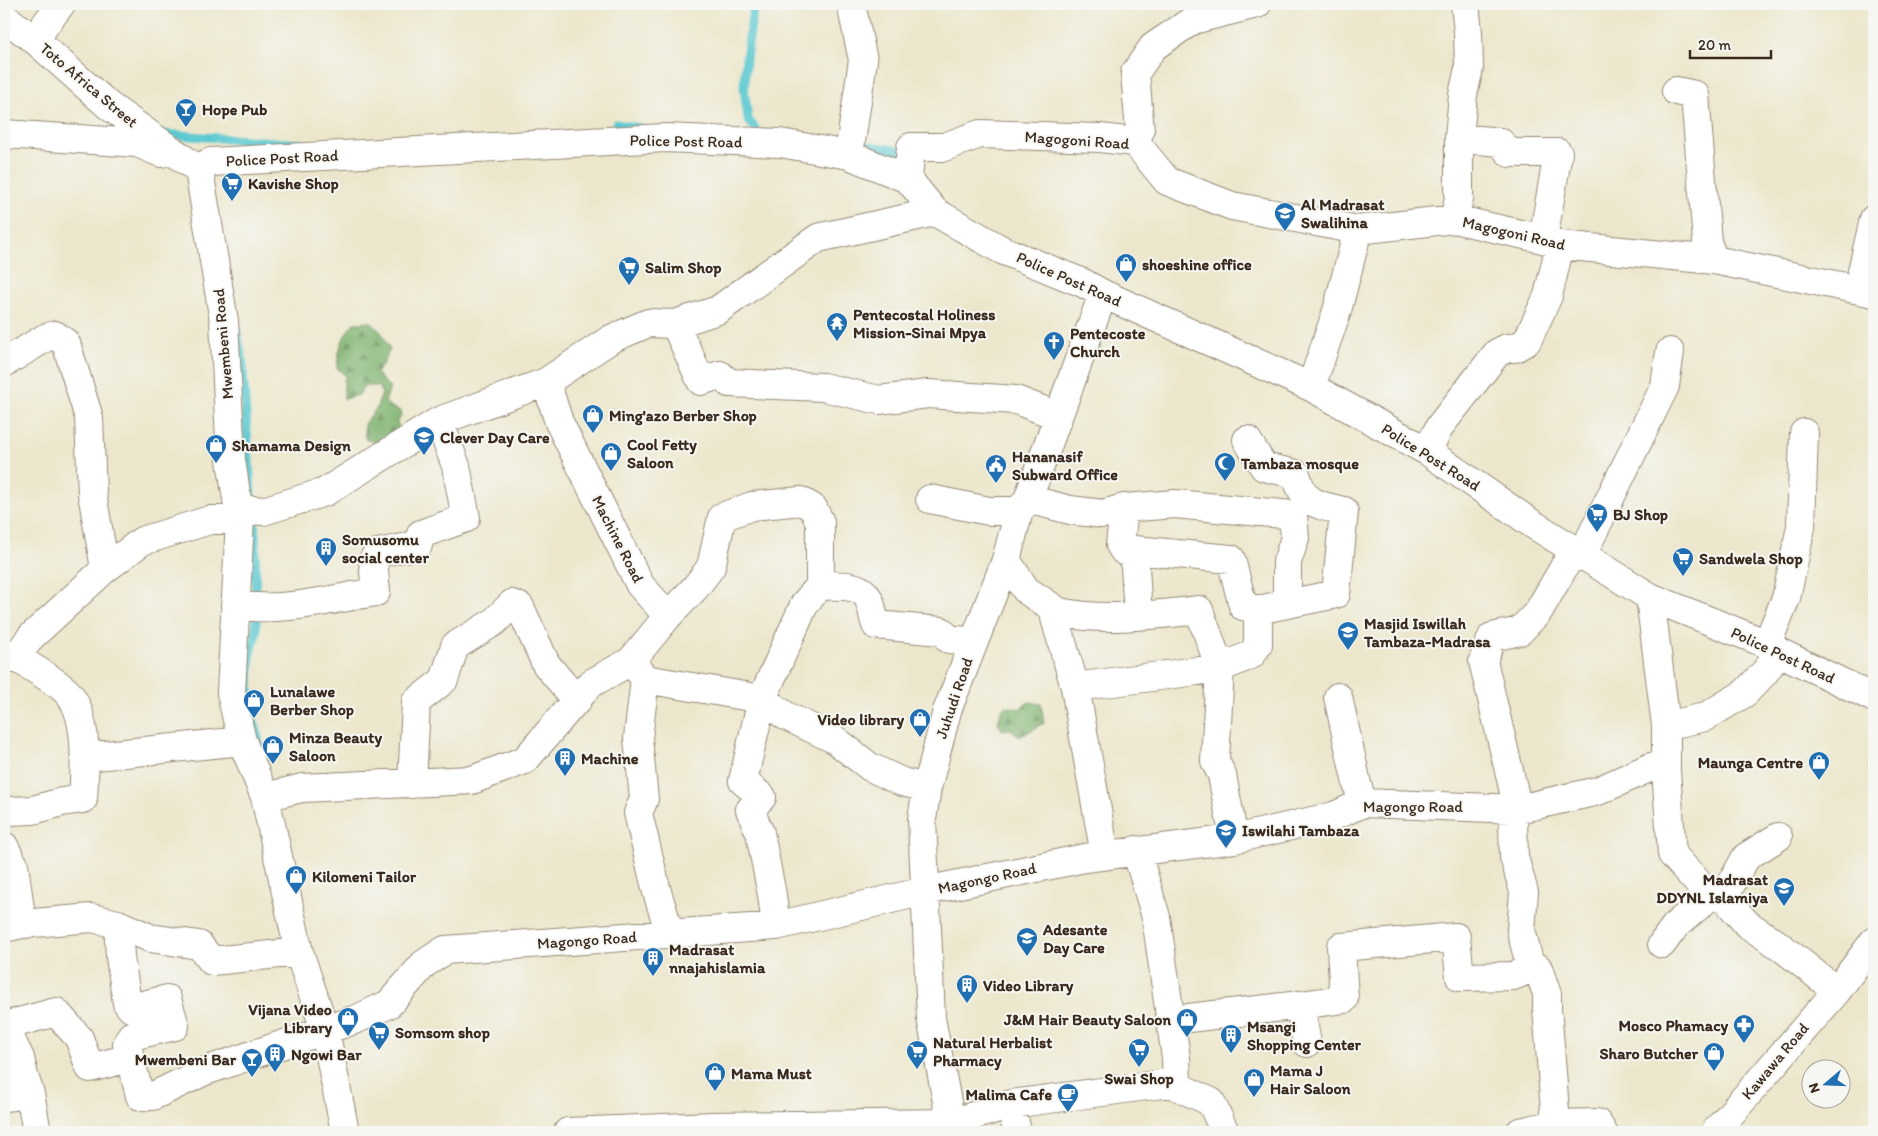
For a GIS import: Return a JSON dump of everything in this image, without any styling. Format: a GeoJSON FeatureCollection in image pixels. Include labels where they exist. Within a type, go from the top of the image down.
{"type":"FeatureCollection","features":[{"type":"Feature","properties":{"kind":"street"},"geometry":{"type":"LineString","coordinates":[[36,41],[45,25],[61,4]]}},
{"type":"Feature","properties":{"kind":"street"},"geometry":{"type":"LineString","coordinates":[[849,155],[863,60],[851,4]]}},
{"type":"Feature","properties":{"kind":"street"},"geometry":{"type":"LineString","coordinates":[[1136,142],[1140,131],[1135,73],[1153,47],[1193,20],[1257,4]]}},
{"type":"Feature","properties":{"kind":"street"},"geometry":{"type":"LineString","coordinates":[[1454,219],[1459,198],[1459,138],[1463,95],[1468,68],[1469,5]]}},
{"type":"Feature","properties":{"kind":"street","name":"Toto Africa Street"},"geometry":{"type":"LineString","coordinates":[[4,17],[36,41],[109,106],[199,170]]}},
{"type":"Feature","properties":{"kind":"street"},"geometry":{"type":"LineString","coordinates":[[1676,91],[1695,95],[1707,242],[1714,260]]}},
{"type":"Feature","properties":{"kind":"street"},"geometry":{"type":"LineString","coordinates":[[4,134],[136,142],[199,170]]}},
{"type":"Feature","properties":{"kind":"street","name":"Magogoni Road"},"geometry":{"type":"LineString","coordinates":[[908,179],[911,147],[944,147],[980,134],[1100,138],[1136,142],[1167,181],[1232,206],[1358,230],[1454,219],[1552,242],[1714,260],[1866,291]]}},
{"type":"Feature","properties":{"kind":"street","name":"Police Post Road"},"geometry":{"type":"LineString","coordinates":[[199,170],[210,162],[665,138],[780,143],[849,155],[908,179],[935,212],[1002,250],[1083,283],[1103,294],[1311,387],[1428,451],[1531,523],[1650,597],[1773,648],[1874,698]]}},
{"type":"Feature","properties":{"kind":"street"},"geometry":{"type":"LineString","coordinates":[[1428,451],[1440,426],[1497,353],[1507,348],[1515,348],[1527,341],[1548,296],[1558,153],[1510,153],[1500,142],[1459,138]]}},
{"type":"Feature","properties":{"kind":"street","name":"Mwembeni Road"},"geometry":{"type":"LineString","coordinates":[[199,170],[224,321],[231,460],[240,519],[231,693],[242,741],[265,797],[298,952],[325,1030],[345,1132]]}},
{"type":"Feature","properties":{"kind":"street"},"geometry":{"type":"LineString","coordinates":[[4,813],[33,810],[82,799],[86,758],[79,712],[68,693],[10,658],[105,569],[142,541],[210,520],[240,519],[252,510],[263,511],[325,492],[439,421],[546,382],[618,336],[648,323],[675,324],[718,310],[818,238],[935,212]]}},
{"type":"Feature","properties":{"kind":"street"},"geometry":{"type":"LineString","coordinates":[[1866,291],[1874,219]]}},
{"type":"Feature","properties":{"kind":"street"},"geometry":{"type":"LineString","coordinates":[[1311,387],[1337,311],[1358,230]]}},
{"type":"Feature","properties":{"kind":"street","name":"Juhudi Road"},"geometry":{"type":"LineString","coordinates":[[951,1122],[931,1018],[922,819],[927,788],[947,711],[1006,560],[1023,505],[1103,294]]}},
{"type":"Feature","properties":{"kind":"street"},"geometry":{"type":"LineString","coordinates":[[675,324],[701,381],[720,375],[729,383],[823,387],[879,400],[928,394],[1016,400],[1058,416]]}},
{"type":"Feature","properties":{"kind":"street"},"geometry":{"type":"LineString","coordinates":[[4,363],[45,338],[55,335],[66,344],[89,418],[92,493],[105,569]]}},
{"type":"Feature","properties":{"kind":"street"},"geometry":{"type":"LineString","coordinates":[[1531,969],[1521,930],[1524,892],[1514,857],[1513,821],[1518,809],[1483,661],[1492,636],[1520,631],[1538,612],[1567,562],[1580,553],[1588,543],[1665,386],[1670,352]]}},
{"type":"Feature","properties":{"kind":"street","name":"Machine Road"},"geometry":{"type":"LineString","coordinates":[[546,382],[559,422],[640,585],[668,616]]}},
{"type":"Feature","properties":{"kind":"street"},"geometry":{"type":"LineString","coordinates":[[236,605],[256,608],[289,606],[376,592],[373,560],[378,553],[418,546],[421,534],[466,518],[456,466],[439,421]]}},
{"type":"Feature","properties":{"kind":"street"},"geometry":{"type":"LineString","coordinates":[[1666,726],[1705,717],[1745,693],[1765,672],[1786,598],[1801,527],[1804,433]]}},
{"type":"Feature","properties":{"kind":"street"},"geometry":{"type":"LineString","coordinates":[[1124,508],[1120,545],[1124,551],[1134,550],[1231,559],[1243,606],[1258,610],[1336,594],[1344,511],[1315,504],[1299,487],[1296,474],[1264,467],[1247,440]]}},
{"type":"Feature","properties":{"kind":"street"},"geometry":{"type":"LineString","coordinates":[[930,499],[989,511],[1023,505],[1103,514],[1124,508],[1175,504],[1293,515],[1295,538],[1287,562],[1288,603]]}},
{"type":"Feature","properties":{"kind":"street"},"geometry":{"type":"LineString","coordinates":[[670,934],[638,813],[644,800],[638,738],[638,670],[668,616],[695,588],[711,567],[722,517],[752,506],[801,501],[813,508],[820,522],[820,586],[805,603],[762,699],[743,781],[762,797],[750,810],[760,833],[776,926]]}},
{"type":"Feature","properties":{"kind":"street"},"geometry":{"type":"LineString","coordinates":[[1134,550],[1138,616]]}},
{"type":"Feature","properties":{"kind":"street"},"geometry":{"type":"LineString","coordinates":[[1006,560],[1026,590],[1059,612],[1074,615],[1138,616],[1198,610],[1220,668],[1216,761],[1222,775],[1234,839]]}},
{"type":"Feature","properties":{"kind":"street"},"geometry":{"type":"LineString","coordinates":[[820,586],[846,585],[862,591],[869,599],[872,618],[876,625],[941,631],[949,638],[974,642]]}},
{"type":"Feature","properties":{"kind":"street"},"geometry":{"type":"LineString","coordinates":[[1650,597],[1666,726],[1666,770],[1672,854],[1747,924],[1780,946],[1837,990]]}},
{"type":"Feature","properties":{"kind":"street"},"geometry":{"type":"LineString","coordinates":[[412,784],[416,702],[444,680],[456,646],[494,622],[512,604],[520,607],[546,664],[577,701]]}},
{"type":"Feature","properties":{"kind":"street"},"geometry":{"type":"LineString","coordinates":[[1075,687],[1220,668],[1251,654],[1258,646],[1258,610]]}},
{"type":"Feature","properties":{"kind":"street"},"geometry":{"type":"LineString","coordinates":[[1059,612],[1055,618],[1075,687],[1105,854]]}},
{"type":"Feature","properties":{"kind":"street"},"geometry":{"type":"LineString","coordinates":[[265,797],[302,788],[472,780],[525,760],[590,684],[638,670],[762,699],[786,716],[834,738],[870,767],[902,782],[927,788]]}},
{"type":"Feature","properties":{"kind":"street"},"geometry":{"type":"LineString","coordinates":[[1338,697],[1363,803]]}},
{"type":"Feature","properties":{"kind":"street"},"geometry":{"type":"LineString","coordinates":[[86,758],[242,741]]}},
{"type":"Feature","properties":{"kind":"street","name":"Magongo Road"},"geometry":{"type":"LineString","coordinates":[[130,1058],[140,1096],[153,1096],[205,1071],[357,1019],[389,1004],[424,964],[445,950],[776,926],[925,891],[1105,854],[1234,839],[1334,816],[1363,803],[1518,809],[1598,791],[1651,767],[1666,770]]}},
{"type":"Feature","properties":{"kind":"street"},"geometry":{"type":"LineString","coordinates":[[1662,944],[1676,925],[1717,896],[1746,857],[1778,837]]}},
{"type":"Feature","properties":{"kind":"street"},"geometry":{"type":"LineString","coordinates":[[4,846],[14,865],[13,926],[92,918],[118,924],[150,938],[199,945],[212,961],[298,952]]}},
{"type":"Feature","properties":{"kind":"street"},"geometry":{"type":"LineString","coordinates":[[1136,850],[1156,916],[1176,1058],[1177,1082],[1179,1087],[1212,1102],[1225,1132]]}},
{"type":"Feature","properties":{"kind":"street"},"geometry":{"type":"LineString","coordinates":[[37,1132],[30,1094],[20,1058],[4,1026],[56,1012],[79,1038],[90,1068],[130,1058],[127,1044],[131,1036],[175,1026],[167,999],[131,1008],[127,1004],[120,957],[118,924]]}},
{"type":"Feature","properties":{"kind":"street"},"geometry":{"type":"LineString","coordinates":[[1171,1020],[1344,999],[1342,947],[1456,937],[1460,977],[1513,976],[1538,968],[1547,994],[1556,1124]]}},
{"type":"Feature","properties":{"kind":"street","name":"Kawawa Road"},"geometry":{"type":"LineString","coordinates":[[1715,1132],[1837,990],[1874,941]]}},
{"type":"Feature","properties":{"kind":"street"},"geometry":{"type":"LineString","coordinates":[[1300,1005],[1307,1043]]}},
{"type":"Feature","properties":{"kind":"street"},"geometry":{"type":"LineString","coordinates":[[568,1132],[713,1126],[951,1122],[1011,1104],[1177,1082]]}},
{"type":"Feature","properties":{"kind":"street"},"geometry":{"type":"LineString","coordinates":[[4,1097],[30,1094]]}},
{"type":"Feature","properties":{"kind":"street"},"geometry":{"type":"LineString","coordinates":[[1011,1104],[1017,1132]]}},
{"type":"Feature","properties":{"kind":"street"},"geometry":{"type":"LineString","coordinates":[[1520,1132],[1556,1124],[1597,1123],[1603,1132]]}},
{"type":"Feature","properties":{"kind":"green space"},"geometry":{"type":"Polygon","coordinates":[[[371,322],[381,332],[390,349],[383,364],[376,373],[390,388],[385,402],[400,411],[401,416],[397,421],[400,434],[393,443],[376,444],[365,438],[364,424],[376,409],[382,394],[378,386],[364,386],[359,395],[344,399],[344,380],[346,376],[337,368],[341,344],[346,333],[354,323],[371,322]]]}},
{"type":"Feature","properties":{"kind":"green space"},"geometry":{"type":"Polygon","coordinates":[[[1029,702],[1041,704],[1044,723],[1020,737],[1011,729],[1002,730],[998,723],[1001,710],[1007,706],[1019,709],[1029,702]]]}},
{"type":"Feature","properties":{"kind":"waterway"},"geometry":{"type":"LineString","coordinates":[[754,4],[744,87],[748,120],[755,128]]}},
{"type":"Feature","properties":{"kind":"waterway"},"geometry":{"type":"LineString","coordinates":[[612,136],[616,124],[640,128]]}},
{"type":"Feature","properties":{"kind":"waterway"},"geometry":{"type":"LineString","coordinates":[[163,134],[302,144]]}},
{"type":"Feature","properties":{"kind":"waterway"},"geometry":{"type":"LineString","coordinates":[[856,144],[900,151]]}},
{"type":"Feature","properties":{"kind":"waterway"},"geometry":{"type":"LineString","coordinates":[[236,329],[242,357],[252,507]]}},
{"type":"Feature","properties":{"kind":"waterway"},"geometry":{"type":"LineString","coordinates":[[255,526],[256,634],[250,656],[249,684],[250,708],[257,732],[261,758]]}},
{"type":"Feature","properties":{"kind":"place","name":"Hope Pub"},"geometry":{"type":"Point","coordinates":[186,128]}},
{"type":"Feature","properties":{"kind":"place","name":"Kavishe Shop"},"geometry":{"type":"Point","coordinates":[232,202]}},
{"type":"Feature","properties":{"kind":"place","name":"Al Madrasat Swalihina"},"geometry":{"type":"Point","coordinates":[1285,232]}},
{"type":"Feature","properties":{"kind":"place","name":"shoeshine office"},"geometry":{"type":"Point","coordinates":[1126,283]}},
{"type":"Feature","properties":{"kind":"place","name":"Salim Shop"},"geometry":{"type":"Point","coordinates":[629,286]}},
{"type":"Feature","properties":{"kind":"place","name":"Pentecostal Holiness Mission-Sinai Mpya"},"geometry":{"type":"Point","coordinates":[837,342]}},
{"type":"Feature","properties":{"kind":"place","name":"Pentecoste Church"},"geometry":{"type":"Point","coordinates":[1054,361]}},
{"type":"Feature","properties":{"kind":"place","name":"Ming'azo Berber Shop"},"geometry":{"type":"Point","coordinates":[593,434]}},
{"type":"Feature","properties":{"kind":"place","name":"Clever Day Care"},"geometry":{"type":"Point","coordinates":[424,456]}},
{"type":"Feature","properties":{"kind":"place","name":"Shamama Design"},"geometry":{"type":"Point","coordinates":[216,464]}},
{"type":"Feature","properties":{"kind":"place","name":"Cool Fetty Saloon"},"geometry":{"type":"Point","coordinates":[611,472]}},
{"type":"Feature","properties":{"kind":"place","name":"Tambaza mosque"},"geometry":{"type":"Point","coordinates":[1225,482]}},
{"type":"Feature","properties":{"kind":"place","name":"Hananasif Subward Office"},"geometry":{"type":"Point","coordinates":[996,484]}},
{"type":"Feature","properties":{"kind":"place","name":"BJ Shop"},"geometry":{"type":"Point","coordinates":[1597,533]}},
{"type":"Feature","properties":{"kind":"place","name":"Somusomu social center"},"geometry":{"type":"Point","coordinates":[326,567]}},
{"type":"Feature","properties":{"kind":"place","name":"Sandwela Shop"},"geometry":{"type":"Point","coordinates":[1683,577]}},
{"type":"Feature","properties":{"kind":"place","name":"Masjid Iswillah Tambaza-Madrasa"},"geometry":{"type":"Point","coordinates":[1348,651]}},
{"type":"Feature","properties":{"kind":"place","name":"Lunalawe Berber Shop"},"geometry":{"type":"Point","coordinates":[254,719]}},
{"type":"Feature","properties":{"kind":"place","name":"Video library"},"geometry":{"type":"Point","coordinates":[920,738]}},
{"type":"Feature","properties":{"kind":"place","name":"Minza Beauty Saloon"},"geometry":{"type":"Point","coordinates":[273,765]}},
{"type":"Feature","properties":{"kind":"place","name":"Machine"},"geometry":{"type":"Point","coordinates":[565,777]}},
{"type":"Feature","properties":{"kind":"place","name":"Maunga Centre"},"geometry":{"type":"Point","coordinates":[1819,781]}},
{"type":"Feature","properties":{"kind":"place","name":"Iswilahi Tambaza"},"geometry":{"type":"Point","coordinates":[1226,849]}},
{"type":"Feature","properties":{"kind":"place","name":"Kilomeni Tailor"},"geometry":{"type":"Point","coordinates":[296,895]}},
{"type":"Feature","properties":{"kind":"place","name":"Madrasat DDYNL Islamiya"},"geometry":{"type":"Point","coordinates":[1784,907]}},
{"type":"Feature","properties":{"kind":"place","name":"Adesante Day Care"},"geometry":{"type":"Point","coordinates":[1027,957]}},
{"type":"Feature","properties":{"kind":"place","name":"Madrasat nnajahislamia"},"geometry":{"type":"Point","coordinates":[653,977]}},
{"type":"Feature","properties":{"kind":"place","name":"Video Library"},"geometry":{"type":"Point","coordinates":[967,1004]}},
{"type":"Feature","properties":{"kind":"place","name":"Vijana Video Library"},"geometry":{"type":"Point","coordinates":[348,1037]}},
{"type":"Feature","properties":{"kind":"place","name":"J&M Hair Beauty Saloon"},"geometry":{"type":"Point","coordinates":[1187,1038]}},
{"type":"Feature","properties":{"kind":"place","name":"Mosco Phamacy"},"geometry":{"type":"Point","coordinates":[1744,1044]}},
{"type":"Feature","properties":{"kind":"place","name":"Somsom shop"},"geometry":{"type":"Point","coordinates":[379,1051]}},
{"type":"Feature","properties":{"kind":"place","name":"Msangi Shopping Center"},"geometry":{"type":"Point","coordinates":[1231,1054]}},
{"type":"Feature","properties":{"kind":"place","name":"Swai Shop"},"geometry":{"type":"Point","coordinates":[1139,1068]}},
{"type":"Feature","properties":{"kind":"place","name":"Natural Herbalist Pharmacy"},"geometry":{"type":"Point","coordinates":[917,1070]}},
{"type":"Feature","properties":{"kind":"place","name":"Sharo Butcher"},"geometry":{"type":"Point","coordinates":[1714,1072]}},
{"type":"Feature","properties":{"kind":"place","name":"Ngowi Bar"},"geometry":{"type":"Point","coordinates":[275,1073]}},
{"type":"Feature","properties":{"kind":"place","name":"Mwembeni Bar"},"geometry":{"type":"Point","coordinates":[252,1078]}},
{"type":"Feature","properties":{"kind":"place","name":"Mama Must"},"geometry":{"type":"Point","coordinates":[715,1092]}},
{"type":"Feature","properties":{"kind":"place","name":"Mama J Hair Saloon"},"geometry":{"type":"Point","coordinates":[1254,1098]}},
{"type":"Feature","properties":{"kind":"place","name":"Malima Cafe"},"geometry":{"type":"Point","coordinates":[1068,1113]}}]}
